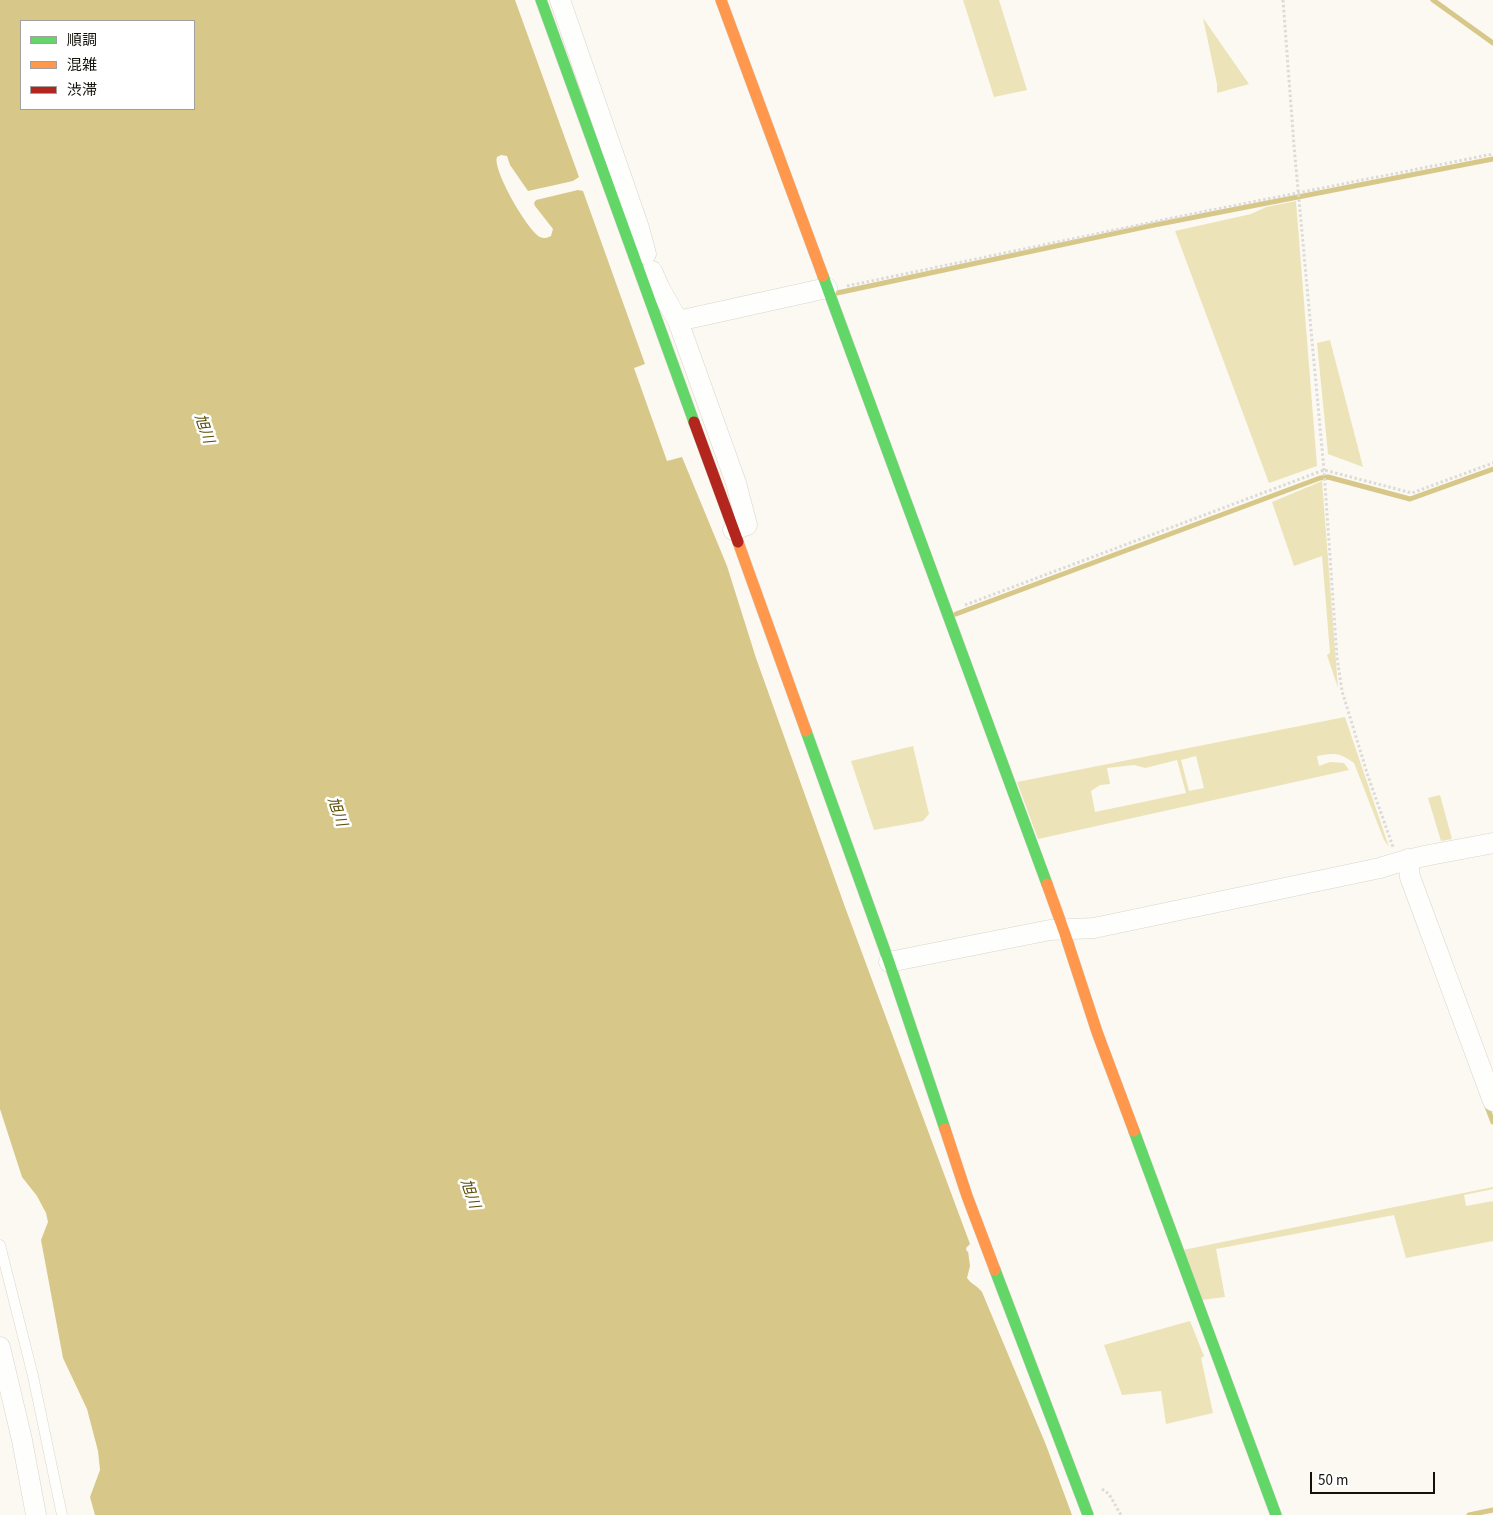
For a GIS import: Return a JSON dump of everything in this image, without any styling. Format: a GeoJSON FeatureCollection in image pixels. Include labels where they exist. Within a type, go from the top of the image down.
{"type":"FeatureCollection","features":[{"type":"Feature","properties":{"kind":"street"},"geometry":{"type":"LineString","coordinates":[[541,0],[645,266],[733,530],[889,962],[967,1196],[1088,1515]]}},
{"type":"Feature","properties":{"kind":"street"},"geometry":{"type":"LineString","coordinates":[[560,0],[639,228],[645,266],[678,321],[738,492],[747,525],[733,530]]}},
{"type":"Feature","properties":{"kind":"street"},"geometry":{"type":"LineString","coordinates":[[721,0],[821,289],[946,613],[1097,1032],[1276,1515]]}},
{"type":"Feature","properties":{"kind":"street"},"geometry":{"type":"LineString","coordinates":[[678,321],[821,289]]}},
{"type":"Feature","properties":{"kind":"street"},"geometry":{"type":"LineString","coordinates":[[889,962],[1094,928],[1493,843]]}},
{"type":"Feature","properties":{"kind":"street"},"geometry":{"type":"LineString","coordinates":[[1406,863],[1493,1101]]}},
{"type":"Feature","properties":{"kind":"street"},"geometry":{"type":"LineString","coordinates":[[0,1347],[3,1376],[22,1440],[36,1515]]}},
{"type":"Feature","properties":{"kind":"lane"},"geometry":{"type":"LineString","coordinates":[[0,1245],[33,1376],[62,1515]]}},
{"type":"Feature","properties":{"kind":"path"},"geometry":{"type":"LineString","coordinates":[[1283,0],[1324,470],[1337,658],[1342,691],[1368,776],[1406,863]]}},
{"type":"Feature","properties":{"kind":"path"},"geometry":{"type":"LineString","coordinates":[[821,289],[842,287],[1493,154]]}},
{"type":"Feature","properties":{"kind":"path"},"geometry":{"type":"LineString","coordinates":[[946,613],[1324,470],[1412,493],[1493,463]]}},
{"type":"Feature","properties":{"kind":"shaded area"},"geometry":{"type":"Polygon","coordinates":[[[963,0],[999,0],[1027,90],[994,97],[963,0]]]}},
{"type":"Feature","properties":{"kind":"shaded area"},"geometry":{"type":"Polygon","coordinates":[[[1203,18],[1249,84],[1217,93],[1217,84],[1203,18]]]}},
{"type":"Feature","properties":{"kind":"shaded area"},"geometry":{"type":"Polygon","coordinates":[[[1296,201],[1317,466],[1269,483],[1175,231],[1251,214],[1266,207],[1296,201]]]}},
{"type":"Feature","properties":{"kind":"shaded area"},"geometry":{"type":"Polygon","coordinates":[[[1330,340],[1363,467],[1328,454],[1317,343],[1330,340]]]}},
{"type":"Feature","properties":{"kind":"shaded area"},"geometry":{"type":"Polygon","coordinates":[[[1322,481],[1338,688],[1327,655],[1330,653],[1322,556],[1294,566],[1272,502],[1322,481]]]}},
{"type":"Feature","properties":{"kind":"shaded area"},"geometry":{"type":"Polygon","coordinates":[[[1345,717],[1389,847],[1384,840],[1354,763],[1336,754],[1317,756],[1319,766],[1330,762],[1344,763],[1349,770],[1038,839],[1017,782],[1345,717]],[[1196,756],[1181,760],[1189,791],[1204,788],[1196,756]],[[1177,760],[1145,768],[1134,765],[1107,768],[1110,784],[1100,785],[1091,791],[1095,812],[1186,793],[1177,760]]]}},
{"type":"Feature","properties":{"kind":"shaded area"},"geometry":{"type":"Polygon","coordinates":[[[913,746],[929,814],[923,821],[874,830],[851,761],[913,746]]]}},
{"type":"Feature","properties":{"kind":"shaded area"},"geometry":{"type":"Polygon","coordinates":[[[1440,795],[1452,839],[1441,841],[1428,798],[1440,795]]]}},
{"type":"Feature","properties":{"kind":"shaded area"},"geometry":{"type":"Polygon","coordinates":[[[1493,1187],[1493,1189],[1464,1195],[1466,1206],[1493,1201],[1493,1241],[1406,1258],[1394,1215],[1216,1249],[1225,1297],[1201,1300],[1183,1250],[1493,1187]]]}},
{"type":"Feature","properties":{"kind":"shaded area"},"geometry":{"type":"Polygon","coordinates":[[[1190,1321],[1204,1356],[1201,1358],[1213,1413],[1166,1424],[1161,1391],[1122,1395],[1104,1345],[1190,1321]]]}},
{"type":"Feature","properties":{"kind":"water","name":"旭川"},"geometry":{"type":"Polygon","coordinates":[[[0,0],[515,0],[579,177],[573,181],[528,191],[510,165],[507,156],[501,155],[497,157],[500,174],[519,212],[534,232],[543,238],[551,236],[553,229],[535,206],[536,200],[578,190],[583,191],[645,364],[634,368],[667,461],[682,457],[727,566],[756,658],[845,907],[970,1244],[966,1248],[970,1266],[967,1278],[982,1292],[1046,1445],[1072,1515],[95,1515],[90,1497],[100,1470],[98,1451],[87,1409],[63,1358],[41,1240],[48,1222],[46,1213],[37,1196],[22,1177],[0,1109],[0,0]]]}},
{"type":"Feature","properties":{"kind":"waterway"},"geometry":{"type":"LineString","coordinates":[[1433,0],[1493,43]]}},
{"type":"Feature","properties":{"kind":"waterway"},"geometry":{"type":"LineString","coordinates":[[837,293],[1149,226],[1493,159]]}},
{"type":"Feature","properties":{"kind":"waterway"},"geometry":{"type":"LineString","coordinates":[[956,614],[1320,478],[1328,477],[1410,499],[1493,469]]}},
{"type":"Feature","properties":{"kind":"waterway"},"geometry":{"type":"LineString","coordinates":[[1486,1104],[1493,1122]]}},
{"type":"Feature","properties":{"kind":"waterway"},"geometry":{"type":"LineString","coordinates":[[1469,1515],[1493,1510]]}},
{"type":"Feature","properties":{"kind":"traffic: fast"},"geometry":{"type":"LineString","coordinates":[[541,0],[694,422]]}},
{"type":"Feature","properties":{"kind":"traffic: fast"},"geometry":{"type":"LineString","coordinates":[[823,276],[1047,884]]}},
{"type":"Feature","properties":{"kind":"traffic: fast"},"geometry":{"type":"LineString","coordinates":[[806,731],[889,962],[945,1129]]}},
{"type":"Feature","properties":{"kind":"traffic: fast"},"geometry":{"type":"LineString","coordinates":[[1134,1131],[1276,1515]]}},
{"type":"Feature","properties":{"kind":"traffic: fast"},"geometry":{"type":"LineString","coordinates":[[995,1270],[1088,1515]]}},
{"type":"Feature","properties":{"kind":"traffic: slow"},"geometry":{"type":"LineString","coordinates":[[721,0],[823,276]]}},
{"type":"Feature","properties":{"kind":"traffic: slow"},"geometry":{"type":"LineString","coordinates":[[738,542],[806,731]]}},
{"type":"Feature","properties":{"kind":"traffic: slow"},"geometry":{"type":"LineString","coordinates":[[1047,884],[1097,1032],[1134,1131]]}},
{"type":"Feature","properties":{"kind":"traffic: slow"},"geometry":{"type":"LineString","coordinates":[[945,1129],[967,1196],[995,1270]]}},
{"type":"Feature","properties":{"kind":"traffic: jam"},"geometry":{"type":"LineString","coordinates":[[694,422],[738,542]]}}]}
